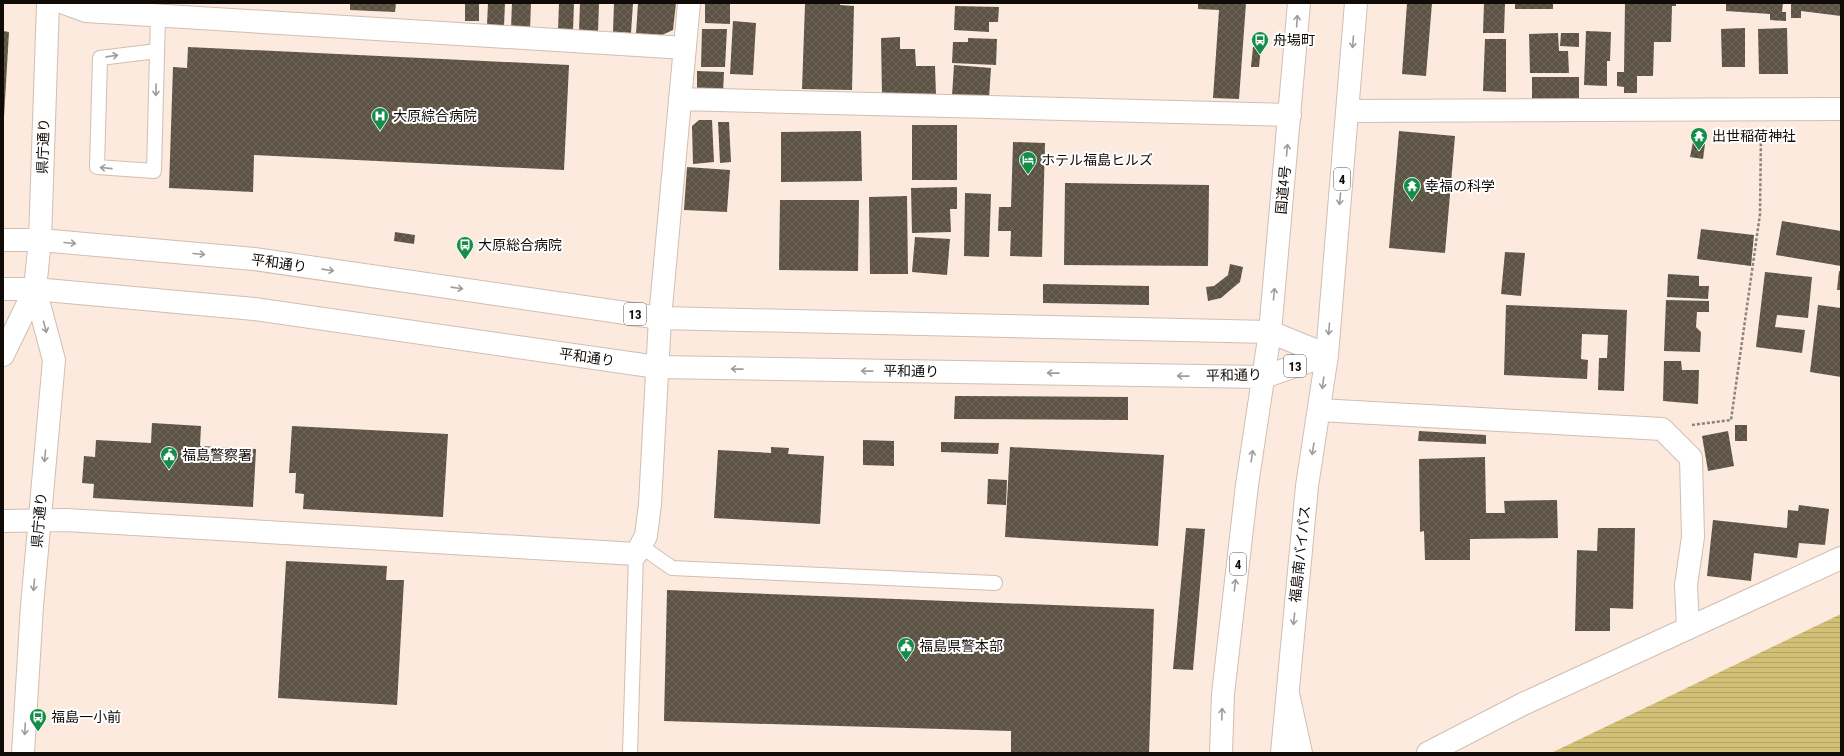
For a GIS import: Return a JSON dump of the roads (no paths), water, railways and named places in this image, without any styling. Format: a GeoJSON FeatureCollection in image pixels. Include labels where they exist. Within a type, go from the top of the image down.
{"type":"FeatureCollection","features":[{"type":"Feature","properties":{"kind":"main road","name":"県庁通り"},"geometry":{"type":"LineString","coordinates":[[3,356],[35,289],[40,240],[48,3]]}},
{"type":"Feature","properties":{"kind":"main road"},"geometry":{"type":"LineString","coordinates":[[64,3],[86,11],[685,48]]}},
{"type":"Feature","properties":{"kind":"main road"},"geometry":{"type":"LineString","coordinates":[[3,521],[39,520],[639,551],[646,536],[650,504],[660,318],[689,3]]}},
{"type":"Feature","properties":{"kind":"main road","name":"国道4号"},"geometry":{"type":"LineString","coordinates":[[1264,377],[1270,332],[1299,3]]}},
{"type":"Feature","properties":{"kind":"main road","name":"4"},"geometry":{"type":"LineString","coordinates":[[1326,356],[1356,3]]}},
{"type":"Feature","properties":{"kind":"main road"},"geometry":{"type":"LineString","coordinates":[[680,99],[1290,115]]}},
{"type":"Feature","properties":{"kind":"main road"},"geometry":{"type":"LineString","coordinates":[[1348,111],[1841,109]]}},
{"type":"Feature","properties":{"kind":"main road","name":"平和通り"},"geometry":{"type":"LineString","coordinates":[[3,240],[40,240],[254,259],[660,318],[1270,332],[1326,356]]}},
{"type":"Feature","properties":{"kind":"main road","name":"平和通り"},"geometry":{"type":"LineString","coordinates":[[3,288],[35,289],[254,309],[657,367],[1264,377],[1326,356]]}},
{"type":"Feature","properties":{"kind":"main road","name":"県庁通り"},"geometry":{"type":"LineString","coordinates":[[23,753],[32,606],[54,360],[35,289]]}},
{"type":"Feature","properties":{"kind":"main road","name":"福島南バイパス"},"geometry":{"type":"LineString","coordinates":[[1282,753],[1307,486],[1326,356]]}},
{"type":"Feature","properties":{"kind":"main road","name":"4"},"geometry":{"type":"LineString","coordinates":[[1221,753],[1224,679],[1247,485],[1264,377]]}},
{"type":"Feature","properties":{"kind":"main road"},"geometry":{"type":"LineString","coordinates":[[1319,410],[1662,429],[1691,458],[1692,536],[1686,585],[1688,628]]}},
{"type":"Feature","properties":{"kind":"main road"},"geometry":{"type":"LineString","coordinates":[[1428,753],[1523,704],[1841,558]]}},
{"type":"Feature","properties":{"kind":"main road"},"geometry":{"type":"LineString","coordinates":[[1287,689],[1301,753]]}},
{"type":"Feature","properties":{"kind":"lane"},"geometry":{"type":"LineString","coordinates":[[157,51],[100,58],[97,167],[154,171],[158,16]]}},
{"type":"Feature","properties":{"kind":"lane"},"geometry":{"type":"LineString","coordinates":[[630,753],[639,551],[672,568],[995,582]]}},
{"type":"Feature","properties":{"kind":"place","name":"舟場町"},"geometry":{"type":"Point","coordinates":[1260,55]}},
{"type":"Feature","properties":{"kind":"place","name":"大原綜合病院"},"geometry":{"type":"Point","coordinates":[380,131]}},
{"type":"Feature","properties":{"kind":"place","name":"出世稲荷神社"},"geometry":{"type":"Point","coordinates":[1699,151]}},
{"type":"Feature","properties":{"kind":"place","name":"ホテル福島ヒルズ"},"geometry":{"type":"Point","coordinates":[1028,175]}},
{"type":"Feature","properties":{"kind":"place","name":"幸福の科学"},"geometry":{"type":"Point","coordinates":[1412,201]}},
{"type":"Feature","properties":{"kind":"place","name":"大原総合病院"},"geometry":{"type":"Point","coordinates":[465,260]}},
{"type":"Feature","properties":{"kind":"place","name":"福島警察署"},"geometry":{"type":"Point","coordinates":[169,470]}},
{"type":"Feature","properties":{"kind":"place","name":"福島県警本部"},"geometry":{"type":"Point","coordinates":[906,661]}},
{"type":"Feature","properties":{"kind":"place","name":"福島一小前"},"geometry":{"type":"Point","coordinates":[38,732]}}]}
